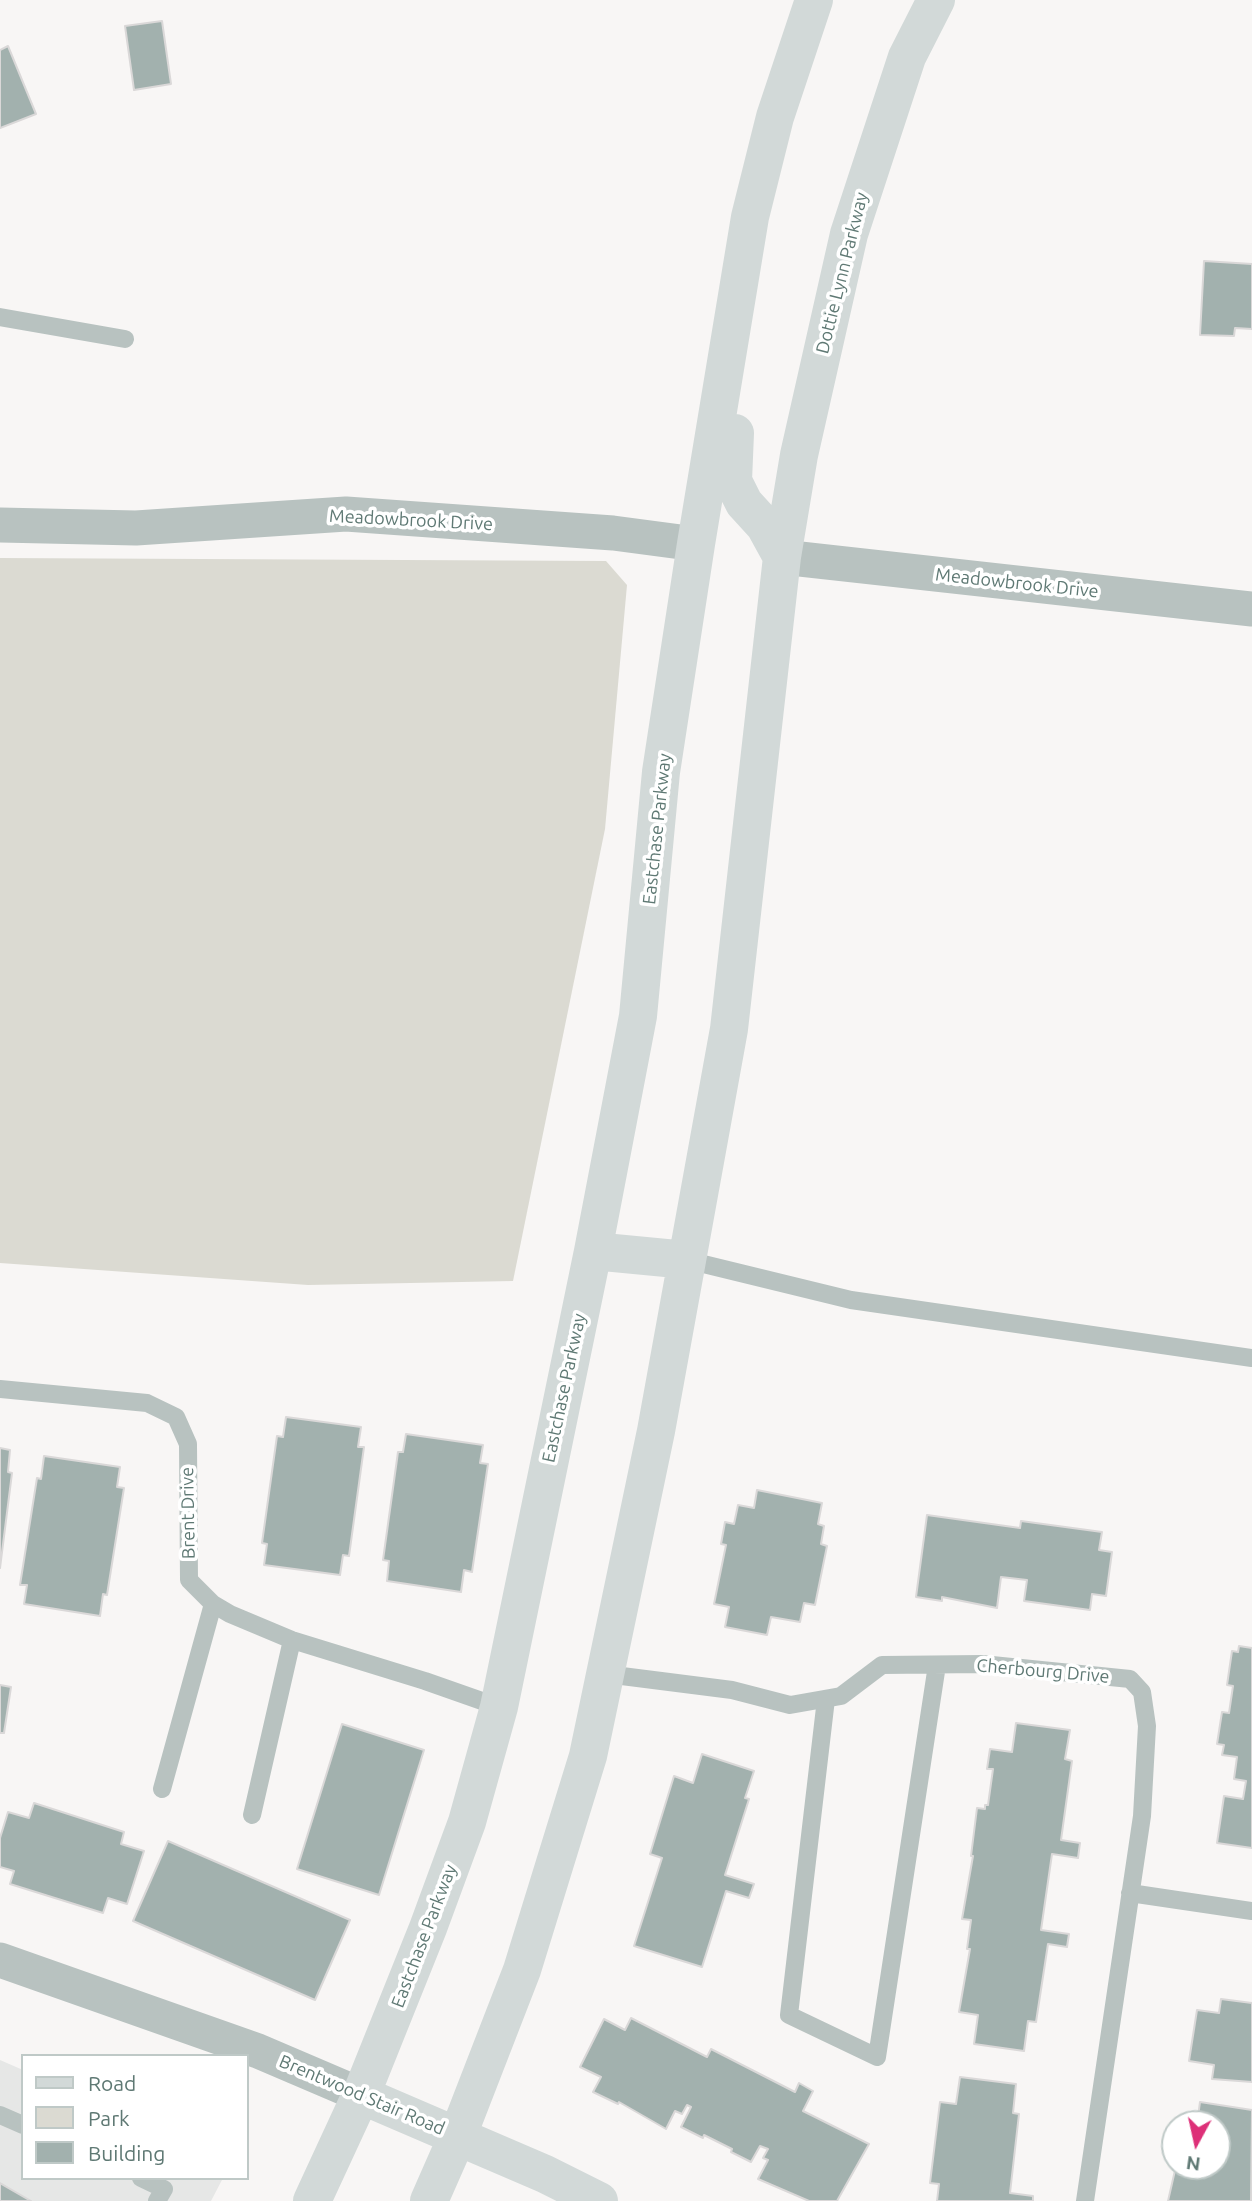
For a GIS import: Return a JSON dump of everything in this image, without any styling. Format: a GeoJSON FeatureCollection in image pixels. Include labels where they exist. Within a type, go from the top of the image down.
{"type":"FeatureCollection","features":[{"type":"Feature","properties":{"kind":"main road"},"geometry":{"type":"LineString","coordinates":[[696,544],[750,216],[775,117],[814,0]]}},
{"type":"Feature","properties":{"kind":"main road","name":"Dottie Lynn Parkway"},"geometry":{"type":"LineString","coordinates":[[782,557],[799,455],[849,234],[907,57],[936,0]]}},
{"type":"Feature","properties":{"kind":"main road"},"geometry":{"type":"LineString","coordinates":[[429,2201],[458,2135],[522,1970],[588,1756],[656,1431],[729,1029],[782,557],[765,526],[744,503],[733,481],[732,445],[761,283],[750,216]]}},
{"type":"Feature","properties":{"kind":"main road","name":"Eastchase Parkway"},"geometry":{"type":"LineString","coordinates":[[312,2201],[361,2095],[467,1822],[499,1707],[593,1251],[638,1016],[662,772],[696,544]]}},
{"type":"Feature","properties":{"kind":"main road"},"geometry":{"type":"LineString","coordinates":[[593,1251],[687,1261]]}},
{"type":"Feature","properties":{"kind":"main road","name":"Brentwood Stair Road"},"geometry":{"type":"LineString","coordinates":[[361,2095],[458,2135],[599,2201]]}},
{"type":"Feature","properties":{"kind":"street","name":"Meadowbrook Drive"},"geometry":{"type":"LineString","coordinates":[[0,525],[136,528],[346,514],[613,533],[696,544]]}},
{"type":"Feature","properties":{"kind":"street","name":"Meadowbrook Drive"},"geometry":{"type":"LineString","coordinates":[[782,557],[1252,609]]}},
{"type":"Feature","properties":{"kind":"street","name":"Brentwood Stair Road"},"geometry":{"type":"LineString","coordinates":[[0,1961],[258,2051],[361,2095]]}},
{"type":"Feature","properties":{"kind":"lane"},"geometry":{"type":"LineString","coordinates":[[0,317],[125,339]]}},
{"type":"Feature","properties":{"kind":"lane"},"geometry":{"type":"LineString","coordinates":[[687,1261],[851,1300],[1252,1358]]}},
{"type":"Feature","properties":{"kind":"lane","name":"Brent Drive"},"geometry":{"type":"LineString","coordinates":[[0,1389],[146,1403],[176,1417],[188,1444],[189,1580],[213,1604],[292,1640],[499,1707]]}},
{"type":"Feature","properties":{"kind":"lane"},"geometry":{"type":"LineString","coordinates":[[162,1789],[213,1604]]}},
{"type":"Feature","properties":{"kind":"lane"},"geometry":{"type":"LineString","coordinates":[[252,1815],[292,1640]]}},
{"type":"Feature","properties":{"kind":"lane","name":"Cherbourg Drive"},"geometry":{"type":"LineString","coordinates":[[606,1674],[732,1690],[790,1705],[841,1696],[882,1665],[982,1664],[1130,1679],[1142,1692],[1146,1726],[1142,1816],[1085,2201]]}},
{"type":"Feature","properties":{"kind":"lane"},"geometry":{"type":"LineString","coordinates":[[826,1699],[789,2015],[877,2057],[937,1665]]}},
{"type":"Feature","properties":{"kind":"lane"},"geometry":{"type":"LineString","coordinates":[[1130,1894],[1252,1910]]}},
{"type":"Feature","properties":{"kind":"lane"},"geometry":{"type":"LineString","coordinates":[[0,2115],[21,2124]]}},
{"type":"Feature","properties":{"kind":"lane"},"geometry":{"type":"LineString","coordinates":[[145,2180],[164,2189],[157,2201]]}},
{"type":"Feature","properties":{"kind":"shaded area"},"geometry":{"type":"Polygon","coordinates":[[[0,2060],[21,2069],[21,2180],[222,2180],[211,2201],[0,2201],[0,2060]]]}},
{"type":"Feature","properties":{"kind":"green space"},"geometry":{"type":"Polygon","coordinates":[[[0,558],[606,561],[627,585],[605,829],[513,1281],[308,1285],[0,1263],[0,558]]]}},
{"type":"Feature","properties":{"kind":"building"},"geometry":{"type":"Polygon","coordinates":[[[162,21],[171,84],[134,90],[125,26],[162,21]]]}},
{"type":"Feature","properties":{"kind":"building"},"geometry":{"type":"Polygon","coordinates":[[[8,46],[36,114],[0,128],[0,50],[8,46]]]}},
{"type":"Feature","properties":{"kind":"building"},"geometry":{"type":"Polygon","coordinates":[[[1204,261],[1252,264],[1252,329],[1235,328],[1234,336],[1200,335],[1204,261]]]}},
{"type":"Feature","properties":{"kind":"building"},"geometry":{"type":"Polygon","coordinates":[[[286,1417],[361,1427],[358,1447],[364,1447],[349,1556],[343,1555],[340,1575],[264,1565],[267,1544],[262,1543],[277,1436],[283,1437],[286,1417]]]}},
{"type":"Feature","properties":{"kind":"building"},"geometry":{"type":"Polygon","coordinates":[[[406,1434],[483,1445],[480,1463],[488,1464],[472,1572],[464,1570],[461,1592],[387,1581],[389,1561],[383,1560],[398,1452],[403,1452],[406,1434]]]}},
{"type":"Feature","properties":{"kind":"building"},"geometry":{"type":"Polygon","coordinates":[[[0,1448],[10,1450],[8,1472],[12,1473],[0,1568],[0,1448]]]}},
{"type":"Feature","properties":{"kind":"building"},"geometry":{"type":"Polygon","coordinates":[[[44,1456],[120,1467],[117,1487],[124,1488],[107,1595],[103,1594],[100,1616],[24,1604],[27,1585],[20,1585],[37,1478],[41,1479],[44,1456]]]}},
{"type":"Feature","properties":{"kind":"building"},"geometry":{"type":"Polygon","coordinates":[[[757,1490],[822,1503],[818,1524],[824,1526],[821,1544],[827,1546],[815,1605],[804,1603],[800,1622],[771,1617],[767,1635],[725,1627],[729,1607],[714,1604],[726,1545],[721,1544],[725,1522],[734,1524],[738,1505],[754,1508],[757,1490]]]}},
{"type":"Feature","properties":{"kind":"building"},"geometry":{"type":"Polygon","coordinates":[[[927,1515],[1020,1528],[1021,1521],[1102,1532],[1099,1550],[1112,1552],[1106,1596],[1092,1594],[1090,1610],[1024,1601],[1027,1580],[1001,1577],[997,1608],[942,1597],[942,1601],[916,1597],[927,1515]]]}},
{"type":"Feature","properties":{"kind":"building"},"geometry":{"type":"Polygon","coordinates":[[[1239,1646],[1252,1648],[1252,1848],[1217,1843],[1224,1796],[1243,1799],[1246,1781],[1234,1779],[1237,1757],[1222,1755],[1224,1745],[1217,1744],[1222,1712],[1229,1713],[1233,1686],[1227,1685],[1232,1651],[1238,1652],[1239,1646]]]}},
{"type":"Feature","properties":{"kind":"building"},"geometry":{"type":"Polygon","coordinates":[[[0,1685],[11,1687],[4,1733],[0,1733],[0,1685]]]}},
{"type":"Feature","properties":{"kind":"building"},"geometry":{"type":"Polygon","coordinates":[[[1016,1723],[1070,1730],[1065,1759],[1072,1761],[1061,1840],[1080,1843],[1078,1858],[1052,1854],[1041,1930],[1069,1934],[1067,1947],[1048,1944],[1036,2022],[1028,2021],[1024,2051],[974,2044],[978,2015],[959,2012],[970,1949],[967,1949],[971,1920],[962,1919],[973,1856],[977,1808],[985,1809],[985,1805],[988,1805],[993,1769],[987,1769],[990,1749],[1012,1752],[1016,1723]]]}},
{"type":"Feature","properties":{"kind":"building"},"geometry":{"type":"Polygon","coordinates":[[[342,1724],[424,1750],[379,1895],[297,1869],[342,1724]]]}},
{"type":"Feature","properties":{"kind":"building"},"geometry":{"type":"Polygon","coordinates":[[[702,1754],[754,1771],[745,1798],[749,1799],[725,1875],[754,1884],[749,1898],[726,1891],[702,1967],[634,1946],[662,1858],[650,1854],[674,1776],[693,1783],[702,1754]]]}},
{"type":"Feature","properties":{"kind":"building"},"geometry":{"type":"Polygon","coordinates":[[[34,1803],[124,1832],[121,1844],[144,1851],[127,1904],[108,1898],[103,1913],[10,1884],[14,1871],[0,1867],[0,1838],[8,1812],[29,1818],[34,1803]]]}},
{"type":"Feature","properties":{"kind":"building"},"geometry":{"type":"Polygon","coordinates":[[[168,1841],[350,1920],[315,2000],[133,1921],[168,1841]]]}},
{"type":"Feature","properties":{"kind":"building"},"geometry":{"type":"Polygon","coordinates":[[[1221,1999],[1252,2003],[1252,2082],[1212,2079],[1214,2065],[1189,2061],[1197,2010],[1219,2013],[1221,1999]]]}},
{"type":"Feature","properties":{"kind":"building"},"geometry":{"type":"Polygon","coordinates":[[[631,2018],[707,2057],[711,2049],[795,2092],[799,2083],[813,2091],[803,2111],[869,2144],[837,2201],[809,2201],[758,2179],[768,2160],[763,2158],[768,2149],[760,2146],[751,2162],[704,2135],[703,2138],[681,2127],[691,2107],[687,2105],[682,2114],[675,2111],[666,2129],[619,2102],[618,2104],[593,2092],[601,2077],[580,2067],[604,2019],[625,2030],[631,2018]]]}},
{"type":"Feature","properties":{"kind":"building"},"geometry":{"type":"Polygon","coordinates":[[[960,2077],[1016,2084],[1013,2113],[1019,2114],[1010,2193],[1033,2196],[1033,2201],[937,2201],[939,2184],[930,2183],[940,2102],[956,2104],[960,2077]]]}},
{"type":"Feature","properties":{"kind":"building"},"geometry":{"type":"Polygon","coordinates":[[[1200,2102],[1252,2110],[1251,2201],[1168,2201],[1173,2180],[1231,2180],[1231,2110],[1199,2110],[1200,2102]]]}},
{"type":"Feature","properties":{"kind":"building"},"geometry":{"type":"Polygon","coordinates":[[[0,2183],[31,2201],[0,2201],[0,2183]]]}}]}
